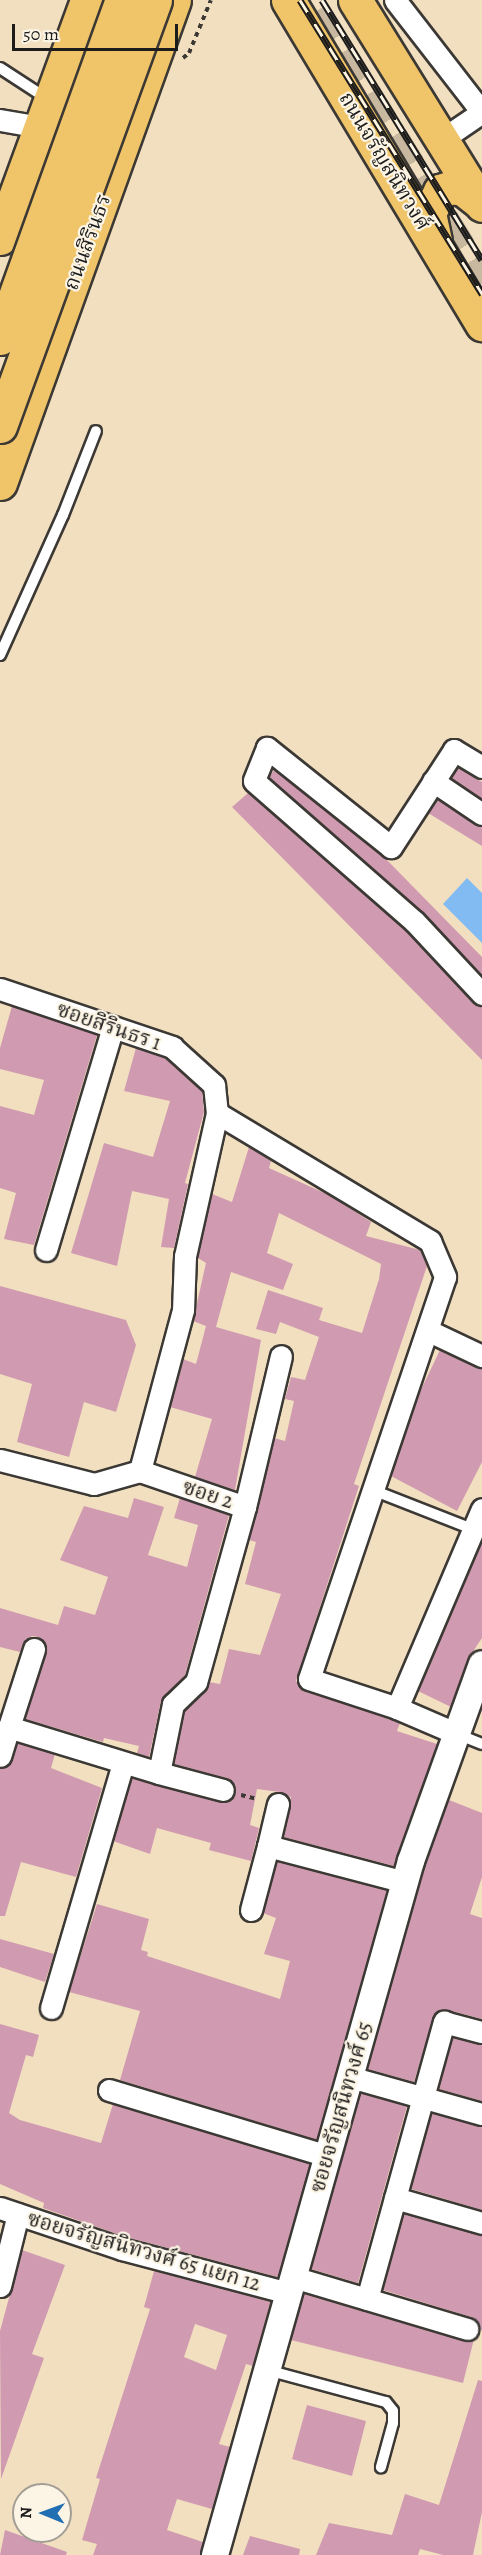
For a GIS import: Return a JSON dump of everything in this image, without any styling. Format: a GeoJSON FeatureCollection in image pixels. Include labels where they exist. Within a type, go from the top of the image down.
{"type":"FeatureCollection","features":[{"type":"Feature","properties":{"kind":"main road"},"geometry":{"type":"LineString","coordinates":[[0,238],[87,0]]}},
{"type":"Feature","properties":{"kind":"main road"},"geometry":{"type":"LineString","coordinates":[[0,338],[122,0]]}},
{"type":"Feature","properties":{"kind":"main road","name":"ถนนจรัญสนิทวงศ์"},"geometry":{"type":"LineString","coordinates":[[288,0],[482,324]]}},
{"type":"Feature","properties":{"kind":"main road","name":"ถนนสิรินธร"},"geometry":{"type":"LineString","coordinates":[[0,483],[91,231],[169,1]]}},
{"type":"Feature","properties":{"kind":"main road","name":"ถนนสิรินธร"},"geometry":{"type":"LineString","coordinates":[[0,426],[169,1]]}},
{"type":"Feature","properties":{"kind":"main road"},"geometry":{"type":"LineString","coordinates":[[359,2],[481,204]]}},
{"type":"Feature","properties":{"kind":"main road"},"geometry":{"type":"LineString","coordinates":[[17,190],[36,173],[59,166],[75,172],[84,188],[91,231]]}},
{"type":"Feature","properties":{"kind":"main road"},"geometry":{"type":"LineString","coordinates":[[437,249],[429,213],[440,191],[452,187],[464,189],[481,204]]}},
{"type":"Feature","properties":{"kind":"street"},"geometry":{"type":"LineString","coordinates":[[395,0],[482,111],[441,140]]}},
{"type":"Feature","properties":{"kind":"street"},"geometry":{"type":"LineString","coordinates":[[0,120],[44,113]]}},
{"type":"Feature","properties":{"kind":"street"},"geometry":{"type":"LineString","coordinates":[[482,767],[454,750],[391,847],[267,748],[254,781],[414,921],[482,994]]}},
{"type":"Feature","properties":{"kind":"street"},"geometry":{"type":"LineString","coordinates":[[433,781],[482,814]]}},
{"type":"Feature","properties":{"kind":"street","name":"ซอยสิรินธร 1"},"geometry":{"type":"LineString","coordinates":[[0,989],[172,1047],[214,1085],[217,1113]]}},
{"type":"Feature","properties":{"kind":"street"},"geometry":{"type":"LineString","coordinates":[[46,1250],[113,1027]]}},
{"type":"Feature","properties":{"kind":"street"},"geometry":{"type":"LineString","coordinates":[[0,1460],[94,1484],[140,1471],[183,1310],[185,1256],[204,1186],[217,1113],[430,1241],[445,1277],[429,1331],[370,1489],[309,1679],[397,1708],[454,1733]]}},
{"type":"Feature","properties":{"kind":"street"},"geometry":{"type":"LineString","coordinates":[[429,1331],[482,1356]]}},
{"type":"Feature","properties":{"kind":"street"},"geometry":{"type":"LineString","coordinates":[[245,1507],[281,1356]]}},
{"type":"Feature","properties":{"kind":"street","name":"ซอย 2"},"geometry":{"type":"LineString","coordinates":[[140,1471],[245,1507],[196,1682],[172,1704],[159,1773]]}},
{"type":"Feature","properties":{"kind":"street"},"geometry":{"type":"LineString","coordinates":[[397,1708],[477,1531],[482,1509]]}},
{"type":"Feature","properties":{"kind":"street"},"geometry":{"type":"LineString","coordinates":[[0,1756],[34,1649]]}},
{"type":"Feature","properties":{"kind":"street","name":"ซอยจรัญสนิทวงศ์ 65"},"geometry":{"type":"LineString","coordinates":[[215,2555],[405,1882],[454,1733],[482,1666]]}},
{"type":"Feature","properties":{"kind":"street"},"geometry":{"type":"LineString","coordinates":[[9,1727],[123,1763],[223,1790]]}},
{"type":"Feature","properties":{"kind":"street"},"geometry":{"type":"LineString","coordinates":[[51,2008],[123,1763]]}},
{"type":"Feature","properties":{"kind":"street"},"geometry":{"type":"LineString","coordinates":[[250,1910],[278,1804]]}},
{"type":"Feature","properties":{"kind":"street"},"geometry":{"type":"LineString","coordinates":[[268,1846],[405,1882]]}},
{"type":"Feature","properties":{"kind":"street"},"geometry":{"type":"LineString","coordinates":[[367,2299],[444,2022],[482,2032]]}},
{"type":"Feature","properties":{"kind":"street"},"geometry":{"type":"LineString","coordinates":[[350,2077],[482,2114]]}},
{"type":"Feature","properties":{"kind":"street"},"geometry":{"type":"LineString","coordinates":[[109,2090],[327,2156]]}},
{"type":"Feature","properties":{"kind":"street"},"geometry":{"type":"LineString","coordinates":[[395,2198],[482,2223]]}},
{"type":"Feature","properties":{"kind":"street"},"geometry":{"type":"LineString","coordinates":[[0,2286],[9,2211]]}},
{"type":"Feature","properties":{"kind":"street","name":"ซอยจรัญสนิทวงศ์ 65 แยก 12"},"geometry":{"type":"LineString","coordinates":[[9,2211],[122,2250],[367,2299],[467,2330]]}},
{"type":"Feature","properties":{"kind":"lane"},"geometry":{"type":"LineString","coordinates":[[0,68],[44,113]]}},
{"type":"Feature","properties":{"kind":"lane"},"geometry":{"type":"LineString","coordinates":[[0,655],[63,515],[96,431]]}},
{"type":"Feature","properties":{"kind":"lane"},"geometry":{"type":"LineString","coordinates":[[370,1489],[477,1531]]}},
{"type":"Feature","properties":{"kind":"lane"},"geometry":{"type":"LineString","coordinates":[[454,1733],[481,1740]]}},
{"type":"Feature","properties":{"kind":"lane"},"geometry":{"type":"LineString","coordinates":[[267,2370],[386,2402],[393,2411],[393,2423],[381,2467]]}},
{"type":"Feature","properties":{"kind":"path"},"geometry":{"type":"LineString","coordinates":[[177,62],[189,53],[211,0]]}},
{"type":"Feature","properties":{"kind":"path"},"geometry":{"type":"LineString","coordinates":[[223,1790],[278,1804]]}},
{"type":"Feature","properties":{"kind":"water"},"geometry":{"type":"Polygon","coordinates":[[[467,878],[482,893],[482,943],[443,904],[467,878]]]}},
{"type":"Feature","properties":{"kind":"building"},"geometry":{"type":"Polygon","coordinates":[[[458,767],[482,782],[482,799],[451,778],[458,767]]]}},
{"type":"Feature","properties":{"kind":"building"},"geometry":{"type":"Polygon","coordinates":[[[274,770],[384,857],[482,957],[482,975],[422,911],[269,777],[274,770]]]}},
{"type":"Feature","properties":{"kind":"building"},"geometry":{"type":"Polygon","coordinates":[[[248,793],[405,930],[473,1003],[482,1006],[482,1060],[232,807],[248,793]]]}},
{"type":"Feature","properties":{"kind":"building"},"geometry":{"type":"Polygon","coordinates":[[[437,799],[482,827],[482,846],[428,813],[437,799]]]}},
{"type":"Feature","properties":{"kind":"building"},"geometry":{"type":"Polygon","coordinates":[[[12,1006],[97,1035],[34,1245],[4,1239],[16,1193],[0,1188],[0,1106],[34,1115],[44,1080],[0,1069],[0,1048],[12,1006]]]}},
{"type":"Feature","properties":{"kind":"building"},"geometry":{"type":"Polygon","coordinates":[[[136,1048],[165,1058],[202,1091],[204,1112],[185,1183],[188,1184],[174,1248],[161,1247],[169,1199],[132,1191],[117,1266],[71,1253],[104,1143],[153,1157],[170,1101],[124,1091],[136,1048]]]}},
{"type":"Feature","properties":{"kind":"building"},"geometry":{"type":"Polygon","coordinates":[[[249,1147],[271,1161],[269,1168],[331,1196],[371,1222],[366,1236],[420,1250],[427,1266],[354,1484],[359,1486],[296,1681],[305,1691],[400,1723],[397,1731],[437,1744],[394,1866],[283,1837],[291,1797],[280,1792],[257,1789],[250,1825],[259,1828],[251,1861],[209,1850],[211,1843],[157,1828],[150,1854],[113,1841],[132,1778],[220,1802],[227,1802],[235,1794],[235,1786],[227,1778],[174,1764],[185,1710],[209,1682],[220,1684],[229,1649],[260,1655],[281,1594],[245,1584],[256,1542],[249,1540],[274,1438],[285,1441],[294,1401],[285,1399],[291,1377],[305,1380],[319,1337],[280,1322],[276,1334],[256,1329],[268,1290],[323,1308],[319,1320],[362,1333],[379,1279],[381,1264],[279,1213],[267,1253],[293,1264],[283,1290],[231,1272],[216,1327],[261,1340],[235,1490],[195,1477],[212,1419],[170,1407],[183,1359],[196,1364],[206,1326],[193,1321],[206,1263],[198,1258],[212,1194],[232,1202],[249,1147]]]}},
{"type":"Feature","properties":{"kind":"building"},"geometry":{"type":"Polygon","coordinates":[[[0,1286],[126,1320],[136,1345],[116,1412],[84,1402],[69,1457],[17,1442],[32,1384],[0,1374],[0,1286]]]}},
{"type":"Feature","properties":{"kind":"building"},"geometry":{"type":"Polygon","coordinates":[[[440,1350],[482,1369],[482,1462],[457,1511],[391,1476],[418,1396],[440,1350]]]}},
{"type":"Feature","properties":{"kind":"building"},"geometry":{"type":"Polygon","coordinates":[[[134,1498],[164,1507],[148,1555],[187,1567],[198,1525],[174,1518],[180,1498],[229,1515],[185,1675],[161,1701],[149,1757],[137,1753],[139,1746],[104,1738],[103,1742],[25,1719],[46,1646],[38,1637],[32,1636],[25,1640],[20,1652],[0,1647],[0,1608],[58,1625],[64,1606],[95,1615],[108,1577],[60,1560],[84,1506],[128,1518],[134,1498]]]}},
{"type":"Feature","properties":{"kind":"building"},"geometry":{"type":"Polygon","coordinates":[[[482,1541],[482,1638],[468,1659],[451,1707],[418,1691],[482,1541]]]}},
{"type":"Feature","properties":{"kind":"building"},"geometry":{"type":"Polygon","coordinates":[[[17,1743],[55,1754],[51,1768],[102,1788],[76,1877],[21,1862],[5,1916],[0,1916],[0,1768],[9,1765],[17,1743]]]}},
{"type":"Feature","properties":{"kind":"building"},"geometry":{"type":"Polygon","coordinates":[[[449,1800],[482,1813],[482,1877],[470,1914],[482,1918],[482,2019],[447,2010],[435,2013],[414,2082],[368,2069],[425,1866],[449,1800]]]}},
{"type":"Feature","properties":{"kind":"building"},"geometry":{"type":"Polygon","coordinates":[[[277,1862],[387,1890],[317,2140],[120,2080],[140,2011],[69,1992],[97,1904],[149,1919],[141,1950],[148,1952],[147,1956],[280,1999],[290,1961],[264,1954],[276,1918],[263,1913],[277,1862]]]}},
{"type":"Feature","properties":{"kind":"building"},"geometry":{"type":"Polygon","coordinates":[[[0,1939],[54,1954],[45,1982],[0,1967],[0,1939]]]}},
{"type":"Feature","properties":{"kind":"building"},"geometry":{"type":"Polygon","coordinates":[[[0,2024],[39,2035],[33,2057],[26,2055],[9,2113],[20,2120],[101,2143],[113,2104],[310,2164],[278,2277],[126,2237],[43,2208],[44,2203],[0,2184],[0,2024]]]}},
{"type":"Feature","properties":{"kind":"building"},"geometry":{"type":"Polygon","coordinates":[[[453,2038],[482,2044],[482,2101],[439,2089],[453,2038]]]}},
{"type":"Feature","properties":{"kind":"building"},"geometry":{"type":"Polygon","coordinates":[[[361,2093],[407,2106],[358,2283],[311,2269],[361,2093]]]}},
{"type":"Feature","properties":{"kind":"building"},"geometry":{"type":"Polygon","coordinates":[[[432,2113],[482,2126],[482,2210],[411,2189],[432,2113]]]}},
{"type":"Feature","properties":{"kind":"building"},"geometry":{"type":"Polygon","coordinates":[[[404,2214],[482,2235],[482,2331],[471,2317],[383,2290],[404,2214]]]}},
{"type":"Feature","properties":{"kind":"building"},"geometry":{"type":"Polygon","coordinates":[[[22,2250],[65,2265],[32,2354],[44,2358],[1,2479],[0,2331],[22,2250]]]}},
{"type":"Feature","properties":{"kind":"building"},"geometry":{"type":"Polygon","coordinates":[[[154,2271],[271,2301],[253,2366],[246,2364],[219,2444],[230,2447],[212,2509],[177,2499],[167,2530],[203,2542],[200,2555],[93,2555],[97,2544],[82,2540],[100,2479],[96,2478],[150,2309],[144,2307],[154,2271]],[[195,2324],[184,2357],[216,2370],[227,2335],[195,2324]]]}},
{"type":"Feature","properties":{"kind":"building"},"geometry":{"type":"Polygon","coordinates":[[[304,2294],[463,2341],[474,2339],[463,2383],[291,2340],[304,2294]]]}},
{"type":"Feature","properties":{"kind":"building"},"geometry":{"type":"Polygon","coordinates":[[[478,2380],[482,2381],[482,2512],[473,2555],[443,2555],[420,2549],[418,2555],[316,2555],[329,2523],[392,2535],[405,2494],[439,2505],[478,2380]]]}},
{"type":"Feature","properties":{"kind":"building"},"geometry":{"type":"Polygon","coordinates":[[[307,2405],[366,2421],[352,2476],[292,2459],[307,2405]]]}},
{"type":"Feature","properties":{"kind":"building"},"geometry":{"type":"Polygon","coordinates":[[[5,2530],[12,2532],[12,2543],[42,2543],[67,2552],[66,2555],[0,2555],[5,2530]]]}},
{"type":"Feature","properties":{"kind":"building"},"geometry":{"type":"Polygon","coordinates":[[[250,2536],[300,2549],[299,2555],[243,2555],[250,2536]]]}},
{"type":"Feature","properties":{"kind":"tunnel"},"geometry":{"type":"LineString","coordinates":[[314,12],[482,283]]}},
{"type":"Feature","properties":{"kind":"railway"},"geometry":{"type":"LineString","coordinates":[[300,0],[482,294]]}},
{"type":"Feature","properties":{"kind":"railway"},"geometry":{"type":"LineString","coordinates":[[322,0],[482,260]]}}]}
